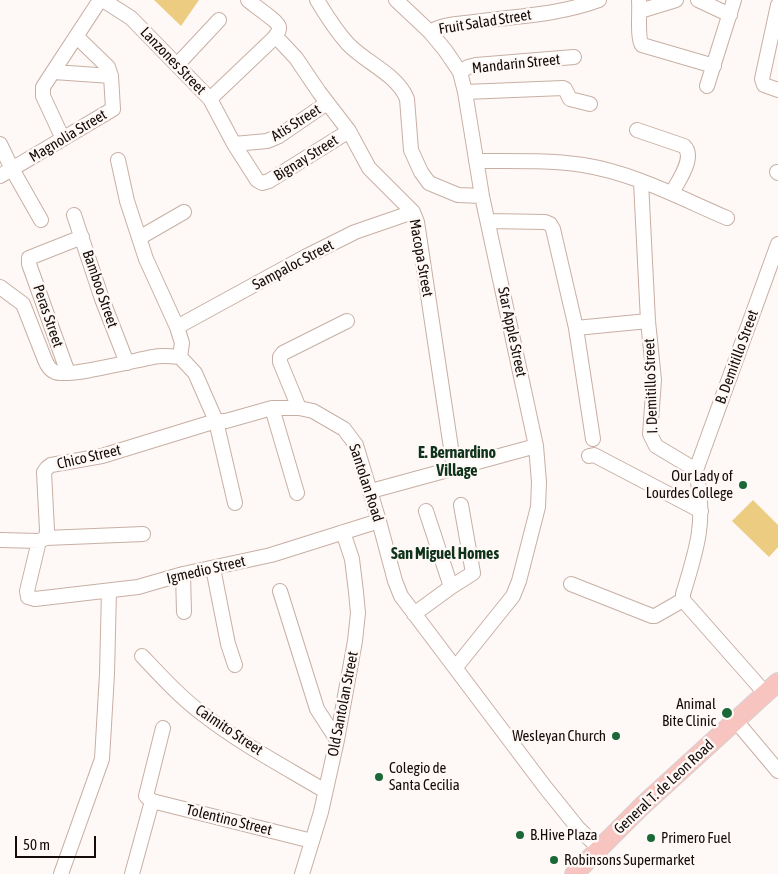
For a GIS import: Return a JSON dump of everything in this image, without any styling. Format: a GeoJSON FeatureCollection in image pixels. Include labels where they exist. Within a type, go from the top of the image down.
{"type":"FeatureCollection","features":[{"type":"Feature","properties":{"kind":"main road","name":"General T. de Leon Road"},"geometry":{"type":"LineString","coordinates":[[574,874],[642,806],[772,687]]}},
{"type":"Feature","properties":{"kind":"street"},"geometry":{"type":"LineString","coordinates":[[64,139],[42,92],[43,88],[101,0]]}},
{"type":"Feature","properties":{"kind":"street","name":"Lanzones Street"},"geometry":{"type":"LineString","coordinates":[[101,0],[131,18],[210,99],[234,144],[257,180],[262,183]]}},
{"type":"Feature","properties":{"kind":"street"},"geometry":{"type":"LineString","coordinates":[[210,99],[274,38],[279,30],[278,24],[248,0]]}},
{"type":"Feature","properties":{"kind":"street"},"geometry":{"type":"LineString","coordinates":[[317,0],[349,44],[379,67],[404,92],[407,99],[412,150],[421,172],[430,183],[458,195],[482,196]]}},
{"type":"Feature","properties":{"kind":"street","name":"Star Apple Street"},"geometry":{"type":"LineString","coordinates":[[396,0],[430,32],[450,56],[460,72],[482,196],[536,446],[538,507],[519,581],[513,596],[456,667]]}},
{"type":"Feature","properties":{"kind":"street","name":"Fruit Salad Street"},"geometry":{"type":"LineString","coordinates":[[430,32],[448,26],[556,12],[586,5],[598,0]]}},
{"type":"Feature","properties":{"kind":"street"},"geometry":{"type":"LineString","coordinates":[[676,0],[640,6],[640,39],[642,45],[714,66]]}},
{"type":"Feature","properties":{"kind":"street"},"geometry":{"type":"LineString","coordinates":[[698,0],[730,15]]}},
{"type":"Feature","properties":{"kind":"street"},"geometry":{"type":"LineString","coordinates":[[707,86],[734,0]]}},
{"type":"Feature","properties":{"kind":"street"},"geometry":{"type":"LineString","coordinates":[[778,5],[762,79],[764,85],[778,90]]}},
{"type":"Feature","properties":{"kind":"street"},"geometry":{"type":"LineString","coordinates":[[177,65],[220,20]]}},
{"type":"Feature","properties":{"kind":"street","name":"Magnolia Street"},"geometry":{"type":"LineString","coordinates":[[6,173],[113,109],[111,76],[108,67],[105,62],[77,37]]}},
{"type":"Feature","properties":{"kind":"street","name":"Macopa Street"},"geometry":{"type":"LineString","coordinates":[[274,38],[280,41],[296,58],[349,131],[370,168],[413,212],[417,222],[454,468]]}},
{"type":"Feature","properties":{"kind":"street","name":"Mandarin Street"},"geometry":{"type":"LineString","coordinates":[[460,72],[476,65],[574,57]]}},
{"type":"Feature","properties":{"kind":"street"},"geometry":{"type":"LineString","coordinates":[[54,72],[111,76]]}},
{"type":"Feature","properties":{"kind":"street"},"geometry":{"type":"LineString","coordinates":[[465,92],[563,88],[570,99],[590,104]]}},
{"type":"Feature","properties":{"kind":"street","name":"Atis Street"},"geometry":{"type":"LineString","coordinates":[[234,144],[267,141],[279,136],[327,103]]}},
{"type":"Feature","properties":{"kind":"street"},"geometry":{"type":"LineString","coordinates":[[637,130],[684,146],[688,150],[689,158],[672,193]]}},
{"type":"Feature","properties":{"kind":"street","name":"Bignay Street"},"geometry":{"type":"LineString","coordinates":[[262,183],[269,181],[349,131]]}},
{"type":"Feature","properties":{"kind":"street"},"geometry":{"type":"LineString","coordinates":[[0,144],[6,173],[41,220]]}},
{"type":"Feature","properties":{"kind":"street"},"geometry":{"type":"LineString","coordinates":[[118,160],[127,201],[146,259],[177,327],[182,343],[180,357]]}},
{"type":"Feature","properties":{"kind":"street"},"geometry":{"type":"LineString","coordinates":[[476,161],[553,162],[584,165],[672,193],[727,218]]}},
{"type":"Feature","properties":{"kind":"street","name":"I. Demitillo Street"},"geometry":{"type":"LineString","coordinates":[[640,182],[648,321],[654,380],[650,434],[656,446],[696,470]]}},
{"type":"Feature","properties":{"kind":"street"},"geometry":{"type":"LineString","coordinates":[[139,238],[184,212]]}},
{"type":"Feature","properties":{"kind":"street","name":"Sampaloc Street"},"geometry":{"type":"LineString","coordinates":[[177,327],[322,248],[356,232],[413,212]]}},
{"type":"Feature","properties":{"kind":"street","name":"Bamboo Street"},"geometry":{"type":"LineString","coordinates":[[74,214],[102,298],[127,363]]}},
{"type":"Feature","properties":{"kind":"street"},"geometry":{"type":"LineString","coordinates":[[488,220],[550,224],[553,229],[576,328],[593,440]]}},
{"type":"Feature","properties":{"kind":"street","name":"Peras Street"},"geometry":{"type":"LineString","coordinates":[[68,373],[29,264],[29,258],[82,237]]}},
{"type":"Feature","properties":{"kind":"street","name":"B. Demitillo Street"},"geometry":{"type":"LineString","coordinates":[[696,470],[778,244]]}},
{"type":"Feature","properties":{"kind":"street"},"geometry":{"type":"LineString","coordinates":[[0,287],[23,304],[49,367],[55,372],[68,373],[127,363],[155,356],[180,357],[187,363],[195,373],[216,420],[235,503]]}},
{"type":"Feature","properties":{"kind":"street"},"geometry":{"type":"LineString","coordinates":[[299,408],[280,362],[280,357],[283,353],[347,321]]}},
{"type":"Feature","properties":{"kind":"street","name":"I. Demitillo Street"},"geometry":{"type":"LineString","coordinates":[[576,328],[648,321]]}},
{"type":"Feature","properties":{"kind":"street"},"geometry":{"type":"LineString","coordinates":[[272,408],[297,493]]}},
{"type":"Feature","properties":{"kind":"street","name":"Santolan Road"},"geometry":{"type":"LineString","coordinates":[[216,420],[226,421],[272,408],[299,408],[313,411],[344,429],[356,445],[371,491],[394,581],[401,596],[551,794],[578,828],[600,848]]}},
{"type":"Feature","properties":{"kind":"street","name":"Chico Street"},"geometry":{"type":"LineString","coordinates":[[42,540],[47,530],[44,472],[51,465],[102,456],[216,420]]}},
{"type":"Feature","properties":{"kind":"street"},"geometry":{"type":"LineString","coordinates":[[371,491],[536,446]]}},
{"type":"Feature","properties":{"kind":"street"},"geometry":{"type":"LineString","coordinates":[[589,456],[594,455],[701,511]]}},
{"type":"Feature","properties":{"kind":"street"},"geometry":{"type":"LineString","coordinates":[[696,470],[700,491],[701,524],[683,600],[772,687]]}},
{"type":"Feature","properties":{"kind":"street"},"geometry":{"type":"LineString","coordinates":[[414,614],[473,573],[461,505]]}},
{"type":"Feature","properties":{"kind":"street"},"geometry":{"type":"LineString","coordinates":[[426,511],[451,587]]}},
{"type":"Feature","properties":{"kind":"street","name":"Igmedio Street"},"geometry":{"type":"LineString","coordinates":[[42,540],[27,591],[28,596],[34,599],[109,592],[138,587],[183,574],[271,555],[379,521]]}},
{"type":"Feature","properties":{"kind":"street","name":"Old Santolan Street"},"geometry":{"type":"LineString","coordinates":[[302,874],[326,791],[355,641],[358,613],[352,559],[344,532]]}},
{"type":"Feature","properties":{"kind":"street"},"geometry":{"type":"LineString","coordinates":[[0,540],[42,540],[143,534]]}},
{"type":"Feature","properties":{"kind":"street"},"geometry":{"type":"LineString","coordinates":[[213,568],[228,644],[235,665]]}},
{"type":"Feature","properties":{"kind":"street"},"geometry":{"type":"LineString","coordinates":[[183,574],[184,612]]}},
{"type":"Feature","properties":{"kind":"street"},"geometry":{"type":"LineString","coordinates":[[571,584],[652,616],[683,600]]}},
{"type":"Feature","properties":{"kind":"street"},"geometry":{"type":"LineString","coordinates":[[280,591],[317,709],[337,740]]}},
{"type":"Feature","properties":{"kind":"street"},"geometry":{"type":"LineString","coordinates":[[60,874],[102,759],[109,592]]}},
{"type":"Feature","properties":{"kind":"street","name":"Caimito Street"},"geometry":{"type":"LineString","coordinates":[[142,656],[204,716],[269,758],[326,791]]}},
{"type":"Feature","properties":{"kind":"street"},"geometry":{"type":"LineString","coordinates":[[736,721],[778,770]]}},
{"type":"Feature","properties":{"kind":"street"},"geometry":{"type":"LineString","coordinates":[[132,874],[163,728]]}},
{"type":"Feature","properties":{"kind":"street","name":"Tolentino Street"},"geometry":{"type":"LineString","coordinates":[[149,799],[312,841]]}},
{"type":"Feature","properties":{"kind":"shaded area"},"geometry":{"type":"Polygon","coordinates":[[[154,0],[199,0],[181,26],[154,0]]]}},
{"type":"Feature","properties":{"kind":"shaded area"},"geometry":{"type":"Polygon","coordinates":[[[753,500],[778,525],[778,547],[769,557],[732,521],[753,500]]]}},
{"type":"Feature","properties":{"kind":"place","name":"Our Lady of Lourdes College"},"geometry":{"type":"Point","coordinates":[743,485]}},
{"type":"Feature","properties":{"kind":"place","name":"Animal Bite Clinic"},"geometry":{"type":"Point","coordinates":[727,713]}},
{"type":"Feature","properties":{"kind":"place","name":"Wesleyan Church"},"geometry":{"type":"Point","coordinates":[616,736]}},
{"type":"Feature","properties":{"kind":"place","name":"Colegio de Santa Cecilia"},"geometry":{"type":"Point","coordinates":[379,777]}},
{"type":"Feature","properties":{"kind":"place","name":"B.Hive Plaza"},"geometry":{"type":"Point","coordinates":[520,835]}},
{"type":"Feature","properties":{"kind":"place","name":"Primero Fuel"},"geometry":{"type":"Point","coordinates":[651,838]}},
{"type":"Feature","properties":{"kind":"place","name":"Robinsons Supermarket"},"geometry":{"type":"Point","coordinates":[554,860]}},
{"type":"Feature","properties":{"kind":"district","name":"E. Bernardino Village"},"geometry":{"type":"Point","coordinates":[457,462]}},
{"type":"Feature","properties":{"kind":"district","name":"San Miguel Homes"},"geometry":{"type":"Point","coordinates":[445,554]}}]}
